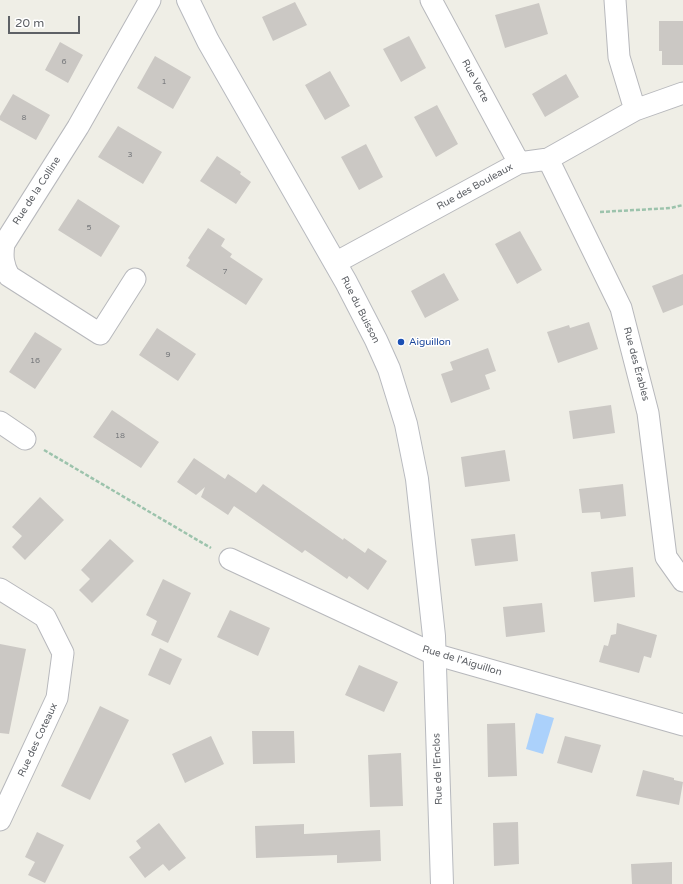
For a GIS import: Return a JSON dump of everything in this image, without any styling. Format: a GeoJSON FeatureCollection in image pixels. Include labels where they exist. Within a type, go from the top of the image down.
{"type":"FeatureCollection","features":[{"type":"Feature","properties":{"kind":"street","name":"Rue de la Colline"},"geometry":{"type":"LineString","coordinates":[[135,280],[100,334],[9,276],[4,266],[2,255],[4,244],[78,127],[150,0]]}},
{"type":"Feature","properties":{"kind":"street","name":"Rue du Buisson"},"geometry":{"type":"LineString","coordinates":[[188,0],[208,41],[336,263],[376,340],[389,369],[406,424],[417,479],[434,654]]}},
{"type":"Feature","properties":{"kind":"street","name":"Rue Verte"},"geometry":{"type":"LineString","coordinates":[[431,0],[519,163]]}},
{"type":"Feature","properties":{"kind":"street"},"geometry":{"type":"LineString","coordinates":[[616,0],[619,57],[635,110]]}},
{"type":"Feature","properties":{"kind":"street","name":"Rue des Bouleaux"},"geometry":{"type":"LineString","coordinates":[[336,263],[519,163],[548,158],[635,110],[683,93]]}},
{"type":"Feature","properties":{"kind":"street","name":"Rue des Érables"},"geometry":{"type":"LineString","coordinates":[[548,158],[621,308],[648,412],[666,557],[683,581]]}},
{"type":"Feature","properties":{"kind":"street"},"geometry":{"type":"LineString","coordinates":[[0,422],[25,439]]}},
{"type":"Feature","properties":{"kind":"street","name":"Rue de l'Aiguillon"},"geometry":{"type":"LineString","coordinates":[[230,559],[434,654],[683,725]]}},
{"type":"Feature","properties":{"kind":"street","name":"Rue des Coteaux"},"geometry":{"type":"LineString","coordinates":[[0,589],[45,618],[63,653],[57,698],[0,820]]}},
{"type":"Feature","properties":{"kind":"street","name":"Rue de l'Enclos"},"geometry":{"type":"LineString","coordinates":[[434,654],[442,884]]}},
{"type":"Feature","properties":{"kind":"path"},"geometry":{"type":"LineString","coordinates":[[575,214],[671,208],[683,205]]}},
{"type":"Feature","properties":{"kind":"path"},"geometry":{"type":"LineString","coordinates":[[25,439],[230,559]]}},
{"type":"Feature","properties":{"kind":"water"},"geometry":{"type":"Polygon","coordinates":[[[536,713],[554,718],[543,754],[526,749],[536,713]]]}},
{"type":"Feature","properties":{"kind":"building"},"geometry":{"type":"Polygon","coordinates":[[[295,2],[307,25],[273,41],[262,17],[295,2]]]}},
{"type":"Feature","properties":{"kind":"building"},"geometry":{"type":"Polygon","coordinates":[[[539,3],[548,34],[505,48],[495,15],[539,3]]]}},
{"type":"Feature","properties":{"kind":"building"},"geometry":{"type":"Polygon","coordinates":[[[659,21],[683,21],[683,65],[662,65],[662,51],[659,51],[659,21]]]}},
{"type":"Feature","properties":{"kind":"building"},"geometry":{"type":"Polygon","coordinates":[[[409,36],[426,68],[401,82],[383,49],[409,36]]]}},
{"type":"Feature","properties":{"kind":"building"},"geometry":{"type":"Polygon","coordinates":[[[60,42],[83,55],[68,83],[45,70],[60,42]]]}},
{"type":"Feature","properties":{"kind":"building"},"geometry":{"type":"Polygon","coordinates":[[[155,56],[191,77],[173,109],[137,88],[155,56]]]}},
{"type":"Feature","properties":{"kind":"building"},"geometry":{"type":"Polygon","coordinates":[[[330,71],[350,106],[325,120],[305,85],[330,71]]]}},
{"type":"Feature","properties":{"kind":"building"},"geometry":{"type":"Polygon","coordinates":[[[566,74],[579,97],[545,117],[532,94],[566,74]]]}},
{"type":"Feature","properties":{"kind":"building"},"geometry":{"type":"Polygon","coordinates":[[[13,94],[50,115],[36,140],[0,120],[0,116],[13,94]]]}},
{"type":"Feature","properties":{"kind":"building"},"geometry":{"type":"Polygon","coordinates":[[[437,105],[458,144],[436,157],[414,117],[437,105]]]}},
{"type":"Feature","properties":{"kind":"building"},"geometry":{"type":"Polygon","coordinates":[[[118,126],[162,152],[143,184],[98,157],[118,126]]]}},
{"type":"Feature","properties":{"kind":"building"},"geometry":{"type":"Polygon","coordinates":[[[366,144],[383,177],[359,190],[341,157],[366,144]]]}},
{"type":"Feature","properties":{"kind":"building"},"geometry":{"type":"Polygon","coordinates":[[[217,156],[241,172],[240,174],[251,182],[236,204],[200,181],[217,156]]]}},
{"type":"Feature","properties":{"kind":"building"},"geometry":{"type":"Polygon","coordinates":[[[78,199],[120,226],[101,257],[58,230],[78,199]]]}},
{"type":"Feature","properties":{"kind":"building"},"geometry":{"type":"Polygon","coordinates":[[[208,228],[225,239],[221,246],[232,254],[230,257],[263,279],[246,305],[186,266],[190,260],[188,258],[208,228]]]}},
{"type":"Feature","properties":{"kind":"building"},"geometry":{"type":"Polygon","coordinates":[[[520,231],[542,270],[517,284],[495,244],[520,231]]]}},
{"type":"Feature","properties":{"kind":"building"},"geometry":{"type":"Polygon","coordinates":[[[444,273],[459,300],[425,318],[411,291],[444,273]]]}},
{"type":"Feature","properties":{"kind":"building"},"geometry":{"type":"Polygon","coordinates":[[[683,274],[683,305],[663,313],[652,286],[683,274]]]}},
{"type":"Feature","properties":{"kind":"building"},"geometry":{"type":"Polygon","coordinates":[[[589,322],[598,349],[558,363],[547,332],[569,325],[570,328],[589,322]]]}},
{"type":"Feature","properties":{"kind":"building"},"geometry":{"type":"Polygon","coordinates":[[[157,328],[196,354],[178,381],[139,355],[157,328]]]}},
{"type":"Feature","properties":{"kind":"building"},"geometry":{"type":"Polygon","coordinates":[[[35,332],[62,349],[35,389],[9,372],[35,332]]]}},
{"type":"Feature","properties":{"kind":"building"},"geometry":{"type":"Polygon","coordinates":[[[488,348],[496,371],[485,375],[490,389],[451,403],[441,374],[453,370],[450,362],[488,348]]]}},
{"type":"Feature","properties":{"kind":"building"},"geometry":{"type":"Polygon","coordinates":[[[611,405],[615,433],[573,439],[569,411],[611,405]]]}},
{"type":"Feature","properties":{"kind":"building"},"geometry":{"type":"Polygon","coordinates":[[[112,410],[159,442],[141,468],[93,437],[112,410]]]}},
{"type":"Feature","properties":{"kind":"building"},"geometry":{"type":"Polygon","coordinates":[[[505,450],[510,481],[465,487],[461,457],[505,450]]]}},
{"type":"Feature","properties":{"kind":"building"},"geometry":{"type":"Polygon","coordinates":[[[194,458],[225,479],[228,474],[256,493],[263,484],[343,540],[344,538],[365,553],[368,548],[387,561],[368,590],[349,576],[347,579],[305,550],[302,553],[234,506],[228,515],[201,497],[205,487],[196,495],[177,482],[194,458]]]}},
{"type":"Feature","properties":{"kind":"building"},"geometry":{"type":"Polygon","coordinates":[[[623,484],[626,516],[601,519],[600,512],[582,513],[579,489],[623,484]]]}},
{"type":"Feature","properties":{"kind":"building"},"geometry":{"type":"Polygon","coordinates":[[[40,497],[64,520],[25,560],[12,547],[22,536],[12,527],[40,497]]]}},
{"type":"Feature","properties":{"kind":"building"},"geometry":{"type":"Polygon","coordinates":[[[515,534],[518,561],[475,566],[471,539],[515,534]]]}},
{"type":"Feature","properties":{"kind":"building"},"geometry":{"type":"Polygon","coordinates":[[[110,539],[134,561],[92,603],[79,590],[90,579],[81,570],[110,539]]]}},
{"type":"Feature","properties":{"kind":"building"},"geometry":{"type":"Polygon","coordinates":[[[633,567],[635,597],[594,602],[591,572],[633,567]]]}},
{"type":"Feature","properties":{"kind":"building"},"geometry":{"type":"Polygon","coordinates":[[[163,579],[191,593],[168,643],[151,635],[157,621],[146,615],[163,579]]]}},
{"type":"Feature","properties":{"kind":"building"},"geometry":{"type":"Polygon","coordinates":[[[542,603],[545,632],[506,637],[503,607],[542,603]]]}},
{"type":"Feature","properties":{"kind":"building"},"geometry":{"type":"Polygon","coordinates":[[[230,610],[270,628],[258,656],[217,637],[230,610]]]}},
{"type":"Feature","properties":{"kind":"building"},"geometry":{"type":"Polygon","coordinates":[[[617,623],[657,635],[651,658],[644,656],[639,673],[599,662],[604,645],[608,646],[611,635],[616,634],[617,623]]]}},
{"type":"Feature","properties":{"kind":"building"},"geometry":{"type":"Polygon","coordinates":[[[0,644],[26,649],[9,734],[0,733],[0,644]]]}},
{"type":"Feature","properties":{"kind":"building"},"geometry":{"type":"Polygon","coordinates":[[[160,648],[182,659],[170,685],[148,675],[160,648]]]}},
{"type":"Feature","properties":{"kind":"building"},"geometry":{"type":"Polygon","coordinates":[[[359,665],[398,682],[384,712],[345,695],[359,665]]]}},
{"type":"Feature","properties":{"kind":"building"},"geometry":{"type":"Polygon","coordinates":[[[100,706],[129,720],[90,800],[61,786],[100,706]]]}},
{"type":"Feature","properties":{"kind":"building"},"geometry":{"type":"Polygon","coordinates":[[[515,723],[517,776],[488,777],[487,724],[515,723]]]}},
{"type":"Feature","properties":{"kind":"building"},"geometry":{"type":"Polygon","coordinates":[[[252,731],[294,731],[295,763],[253,764],[252,731]]]}},
{"type":"Feature","properties":{"kind":"building"},"geometry":{"type":"Polygon","coordinates":[[[211,736],[224,764],[185,783],[172,754],[211,736]]]}},
{"type":"Feature","properties":{"kind":"building"},"geometry":{"type":"Polygon","coordinates":[[[565,736],[601,745],[592,773],[557,763],[565,736]]]}},
{"type":"Feature","properties":{"kind":"building"},"geometry":{"type":"Polygon","coordinates":[[[401,753],[403,806],[370,807],[368,755],[401,753]]]}},
{"type":"Feature","properties":{"kind":"building"},"geometry":{"type":"Polygon","coordinates":[[[643,770],[674,778],[674,780],[683,782],[679,805],[636,796],[643,770]]]}},
{"type":"Feature","properties":{"kind":"building"},"geometry":{"type":"Polygon","coordinates":[[[518,822],[519,864],[494,866],[493,823],[518,822]]]}},
{"type":"Feature","properties":{"kind":"building"},"geometry":{"type":"Polygon","coordinates":[[[159,823],[186,858],[169,871],[163,864],[145,878],[129,857],[141,848],[136,841],[159,823]]]}},
{"type":"Feature","properties":{"kind":"building"},"geometry":{"type":"Polygon","coordinates":[[[304,824],[304,834],[380,830],[381,861],[337,863],[337,855],[256,858],[255,826],[304,824]]]}},
{"type":"Feature","properties":{"kind":"building"},"geometry":{"type":"Polygon","coordinates":[[[37,832],[64,845],[45,883],[28,875],[35,862],[25,857],[37,832]]]}},
{"type":"Feature","properties":{"kind":"building"},"geometry":{"type":"Polygon","coordinates":[[[672,862],[672,884],[632,884],[631,864],[672,862]]]}},
{"type":"Feature","properties":{"kind":"place","name":"Aiguillon"},"geometry":{"type":"Point","coordinates":[401,342]}}]}
